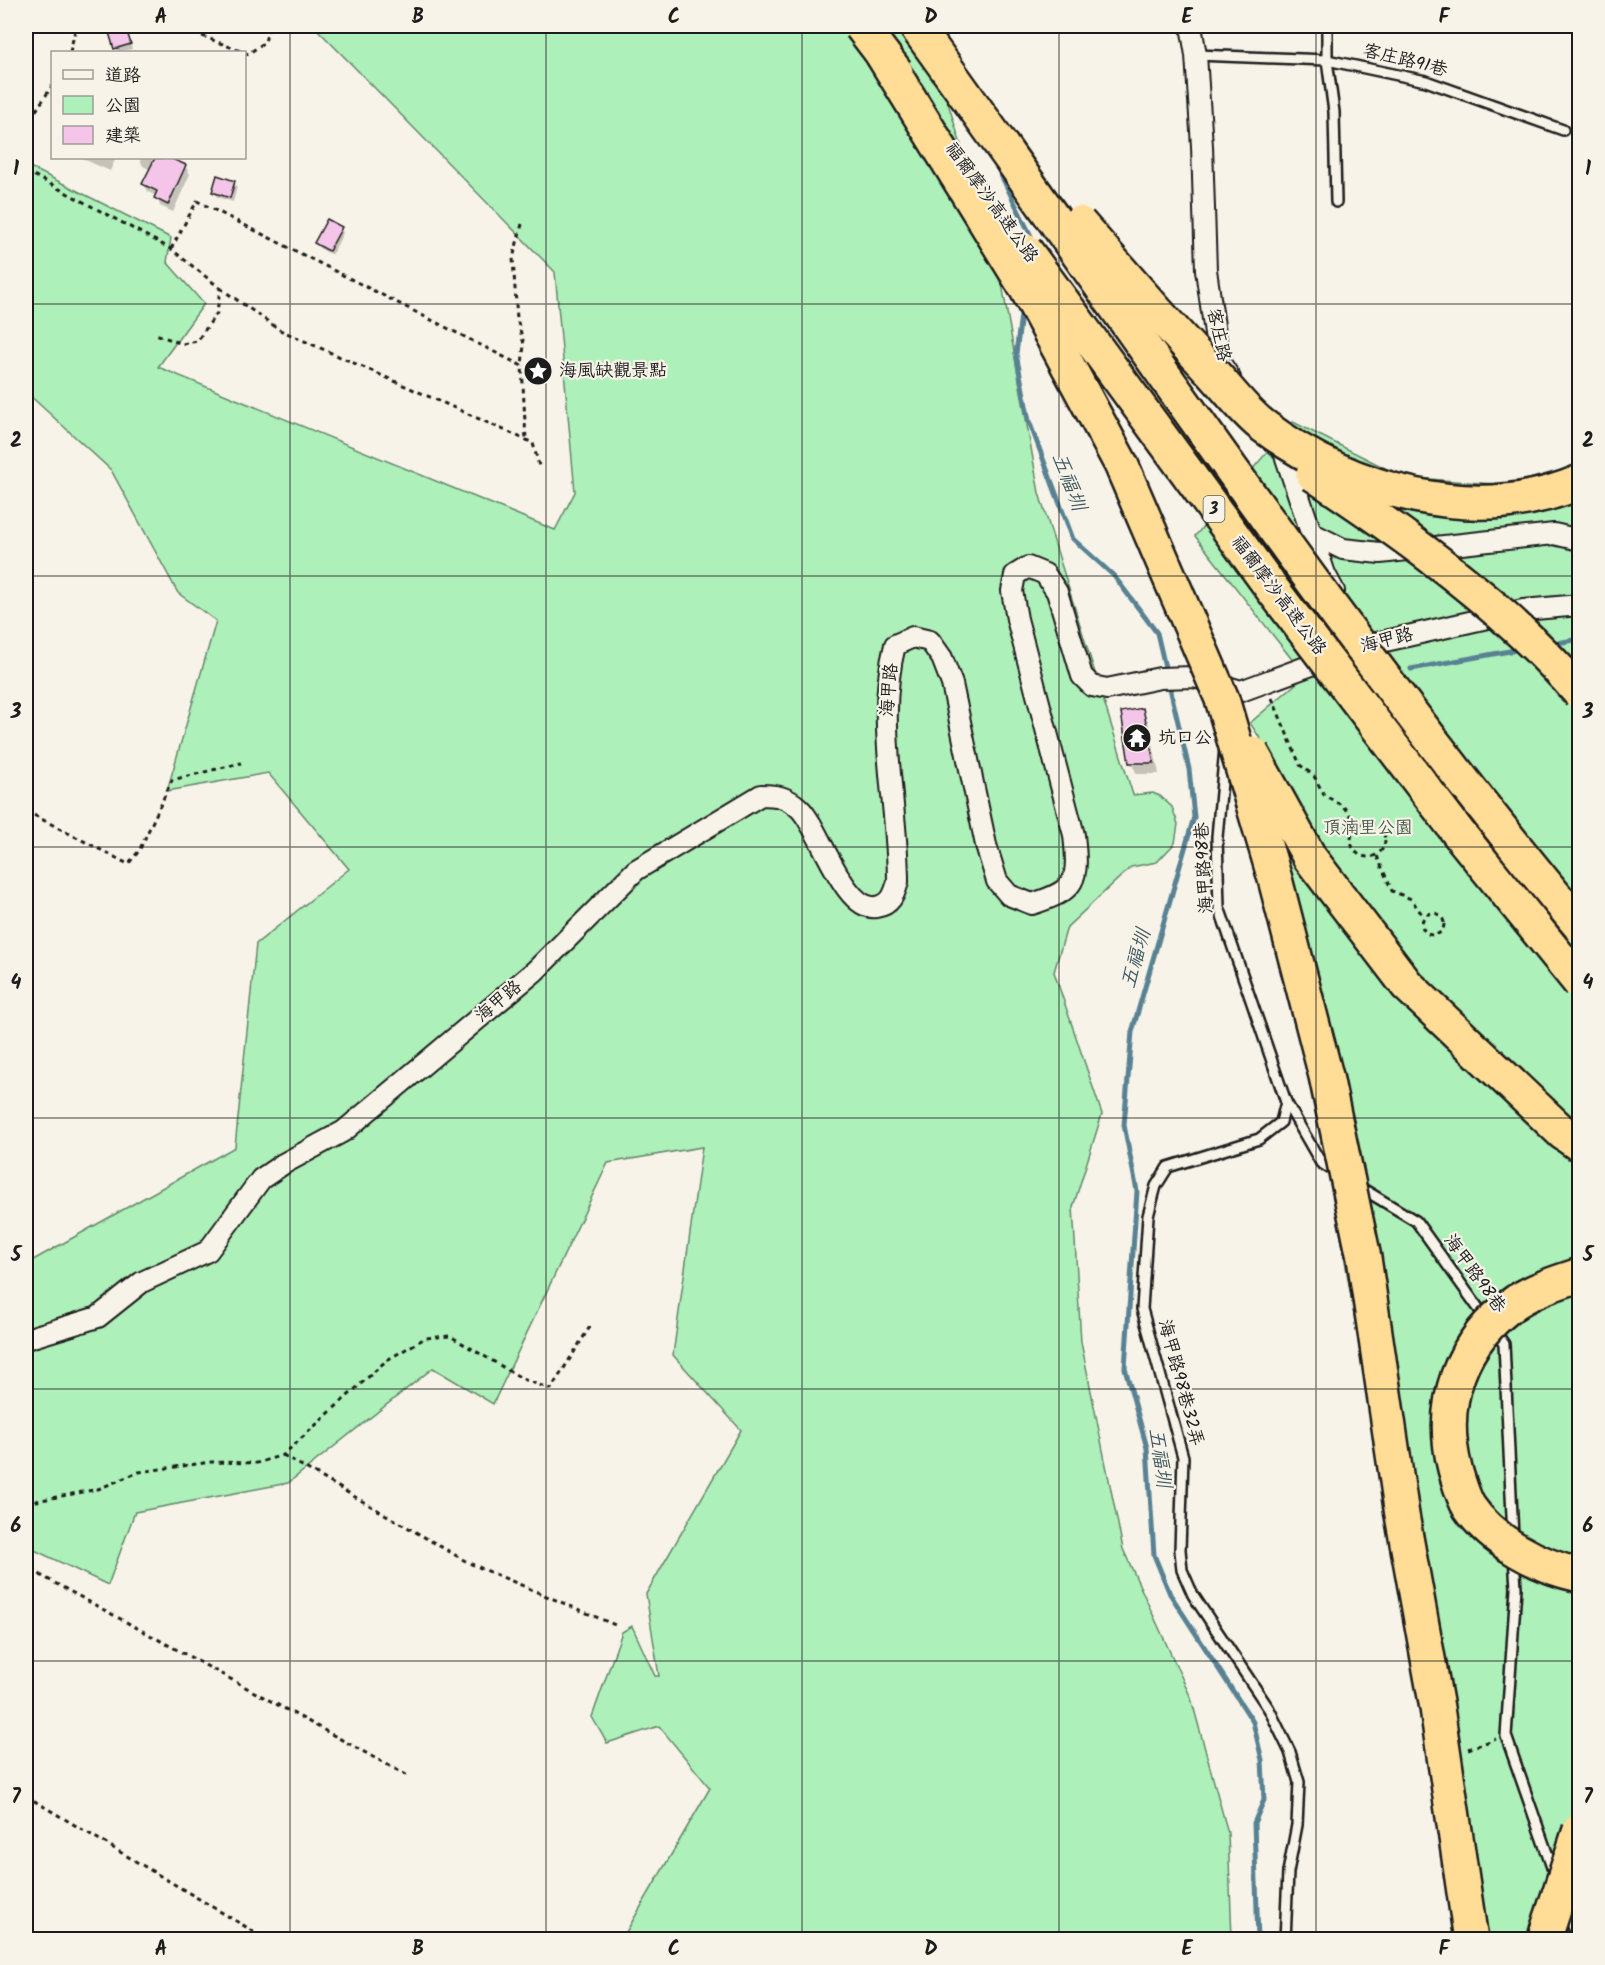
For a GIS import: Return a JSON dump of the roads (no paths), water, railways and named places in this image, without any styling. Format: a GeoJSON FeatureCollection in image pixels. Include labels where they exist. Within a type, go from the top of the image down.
{"type":"FeatureCollection","features":[{"type":"Feature","properties":{"kind":"highway","name":"福爾摩沙高速公路"},"geometry":{"type":"LineString","coordinates":[[861,26],[1273,590],[1460,835],[1580,983]]}},
{"type":"Feature","properties":{"kind":"highway","name":"福爾摩沙高速公路"},"geometry":{"type":"LineString","coordinates":[[918,28],[1301,567],[1486,813],[1580,926]]}},
{"type":"Feature","properties":{"kind":"highway"},"geometry":{"type":"LineString","coordinates":[[918,28],[1167,325],[1261,424],[1303,466],[1395,530],[1526,635],[1580,693]]}},
{"type":"Feature","properties":{"kind":"highway"},"geometry":{"type":"LineString","coordinates":[[882,54],[1026,288],[1121,464],[1310,858],[1407,985],[1563,1133],[1580,1145]]}},
{"type":"Feature","properties":{"kind":"highway"},"geometry":{"type":"LineString","coordinates":[[1261,424],[1342,472],[1424,499],[1501,503],[1580,482]]}},
{"type":"Feature","properties":{"kind":"highway"},"geometry":{"type":"LineString","coordinates":[[1234,701],[1275,879],[1326,1076],[1362,1247],[1402,1515],[1437,1708],[1470,1940]]}},
{"type":"Feature","properties":{"kind":"highway"},"geometry":{"type":"LineString","coordinates":[[1580,1275],[1532,1292],[1516,1302],[1488,1327],[1462,1363],[1450,1404],[1448,1429],[1462,1493],[1481,1521],[1497,1536],[1519,1550],[1549,1566],[1580,1575]]}},
{"type":"Feature","properties":{"kind":"highway"},"geometry":{"type":"LineString","coordinates":[[1544,1940],[1546,1928],[1580,1830]]}},
{"type":"Feature","properties":{"kind":"street","name":"客庄路"},"geometry":{"type":"LineString","coordinates":[[1191,26],[1196,55],[1206,270],[1219,362],[1284,453],[1325,574],[1362,646]]}},
{"type":"Feature","properties":{"kind":"street"},"geometry":{"type":"LineString","coordinates":[[1311,533],[1343,549],[1380,553],[1554,534],[1580,540]]}},
{"type":"Feature","properties":{"kind":"street","name":"海甲路"},"geometry":{"type":"LineString","coordinates":[[26,1339],[98,1317],[142,1282],[208,1251],[261,1179],[283,1164],[344,1131],[535,971],[636,870],[761,795],[782,796],[801,809],[847,888],[859,902],[872,908],[885,906],[894,896],[898,882],[886,706],[889,668],[895,645],[913,637],[930,641],[942,658],[952,684],[997,881],[1009,894],[1032,904],[1062,895],[1075,878],[1077,860],[1074,835],[1017,619],[1012,591],[1015,575],[1028,567],[1046,574],[1058,592],[1082,676],[1092,686],[1107,689],[1160,678],[1194,677],[1234,701],[1265,682],[1362,646],[1523,610],[1580,605]]}},
{"type":"Feature","properties":{"kind":"lane"},"geometry":{"type":"LineString","coordinates":[[1326,26],[1334,112],[1336,202]]}},
{"type":"Feature","properties":{"kind":"lane","name":"客庄路91巷"},"geometry":{"type":"LineString","coordinates":[[1196,55],[1328,60],[1426,81],[1563,130]]}},
{"type":"Feature","properties":{"kind":"lane","name":"海甲路98巷"},"geometry":{"type":"LineString","coordinates":[[1234,701],[1222,758],[1217,837],[1220,907],[1286,1102],[1320,1163],[1416,1221],[1504,1344],[1516,1588],[1506,1736],[1578,1940]]}},
{"type":"Feature","properties":{"kind":"lane","name":"海甲路98巷32弄"},"geometry":{"type":"LineString","coordinates":[[1285,1940],[1288,1872],[1297,1824],[1299,1782],[1290,1752],[1269,1709],[1192,1595],[1182,1570],[1180,1550],[1184,1457],[1142,1309],[1148,1216],[1156,1186],[1168,1167],[1259,1139],[1281,1122],[1286,1102]]}},
{"type":"Feature","properties":{"kind":"waterway","name":"五福圳"},"geometry":{"type":"LineString","coordinates":[[995,163],[1031,236],[1031,241]]}},
{"type":"Feature","properties":{"kind":"waterway","name":"五福圳"},"geometry":{"type":"LineString","coordinates":[[1022,307],[1016,354],[1029,421],[1073,539],[1114,576],[1157,633],[1189,769],[1194,817],[1132,1032],[1124,1125],[1137,1191],[1125,1368],[1147,1448],[1154,1555],[1170,1594],[1253,1722],[1262,1760],[1264,1800],[1254,1823],[1258,1940]]}},
{"type":"Feature","properties":{"kind":"waterway"},"geometry":{"type":"LineString","coordinates":[[1551,644],[1580,639]]}},
{"type":"Feature","properties":{"kind":"waterway"},"geometry":{"type":"LineString","coordinates":[[1411,669],[1521,649]]}},
{"type":"Feature","properties":{"kind":"place","name":"海風缺觀景點"},"geometry":{"type":"Point","coordinates":[538,371]}},
{"type":"Feature","properties":{"kind":"place","name":"坑口公"},"geometry":{"type":"Point","coordinates":[1137,738]}},
{"type":"Feature","properties":{"kind":"park label","name":"頂湳里公園"},"geometry":{"type":"Point","coordinates":[1368,828]}}]}
